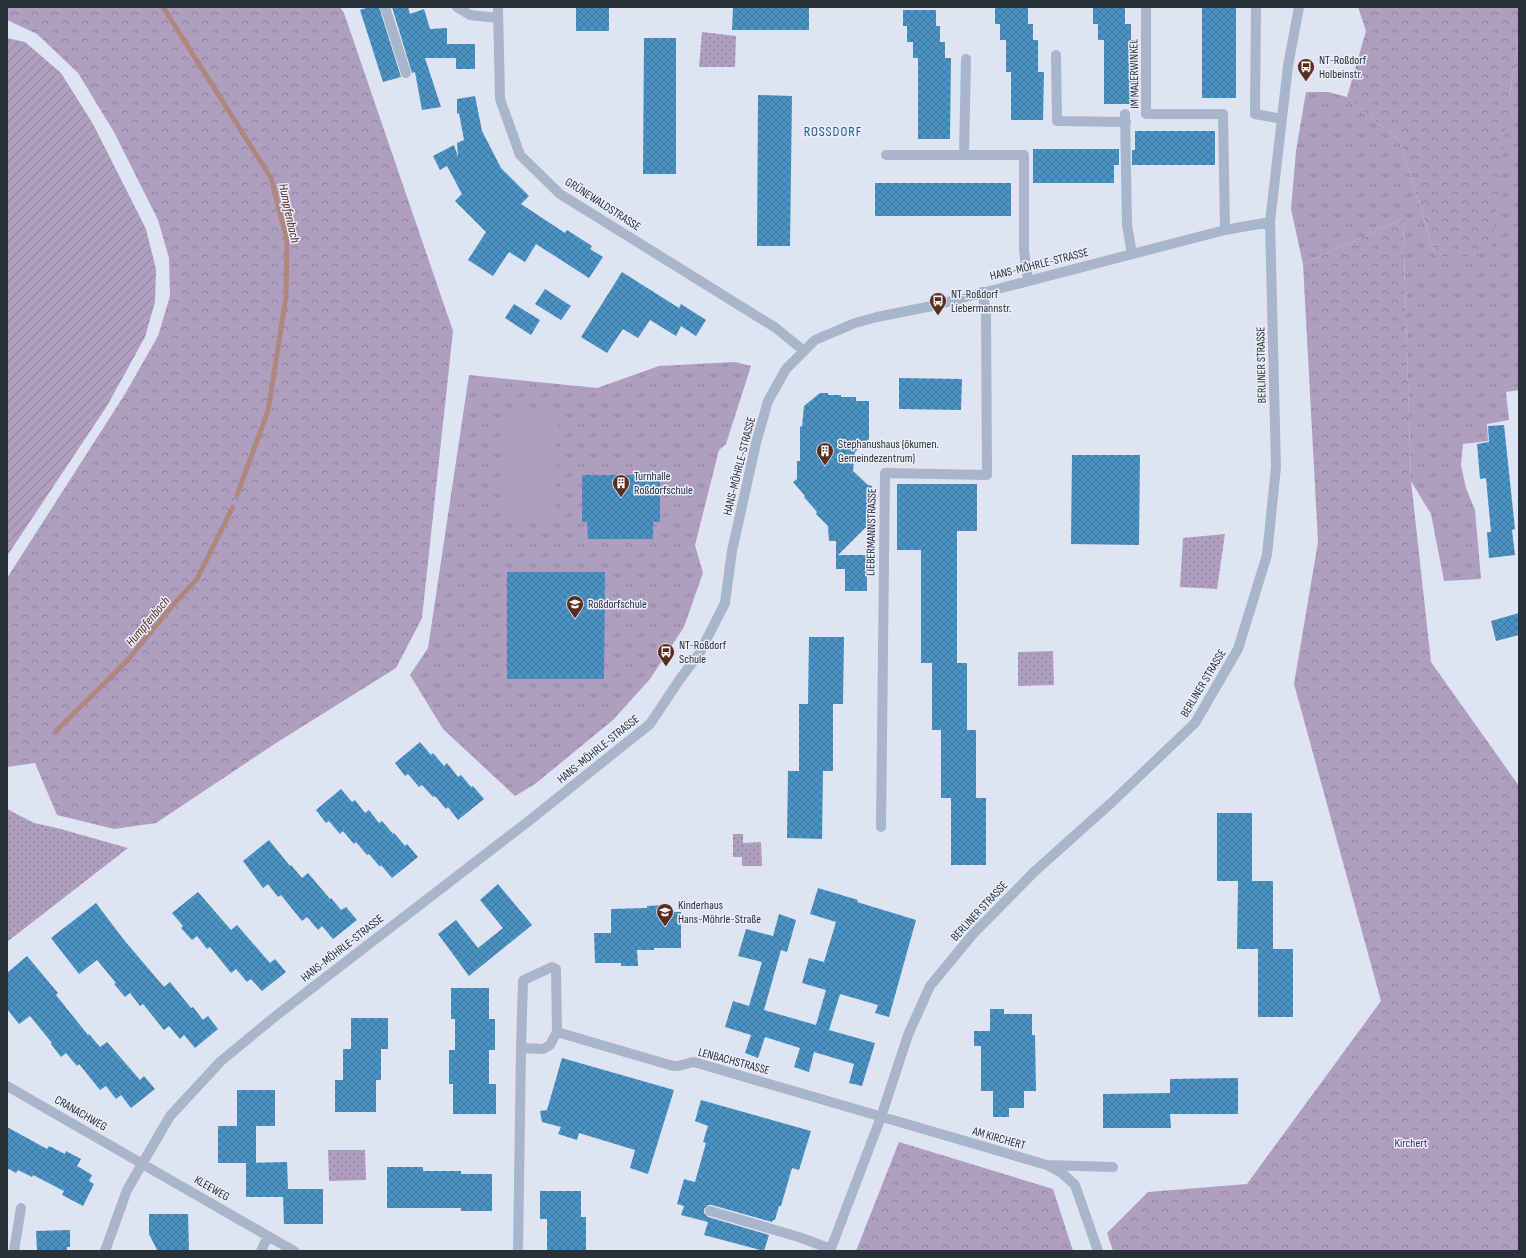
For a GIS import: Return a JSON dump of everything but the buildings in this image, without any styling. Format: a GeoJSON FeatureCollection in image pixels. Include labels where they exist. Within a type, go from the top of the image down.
{"type":"FeatureCollection","features":[{"type":"Feature","properties":{"kind":"street"},"geometry":{"type":"LineString","coordinates":[[385,7],[406,73]]}},
{"type":"Feature","properties":{"kind":"street"},"geometry":{"type":"LineString","coordinates":[[457,7],[470,15],[498,18]]}},
{"type":"Feature","properties":{"kind":"street","name":"GRÜNEWALDSTRASSE"},"geometry":{"type":"LineString","coordinates":[[498,7],[500,99],[520,155],[560,194],[776,328],[804,351]]}},
{"type":"Feature","properties":{"kind":"street","name":"IM MALERWINKEL"},"geometry":{"type":"LineString","coordinates":[[1146,7],[1146,114],[1223,114],[1225,230]]}},
{"type":"Feature","properties":{"kind":"street"},"geometry":{"type":"LineString","coordinates":[[1256,7],[1255,114],[1282,119]]}},
{"type":"Feature","properties":{"kind":"street","name":"BERLINER STRASSE"},"geometry":{"type":"LineString","coordinates":[[830,1250],[881,1117],[908,1035],[930,986],[973,934],[1034,872],[1110,804],[1196,723],[1238,649],[1267,554],[1276,467],[1270,222],[1288,66],[1299,7]]}},
{"type":"Feature","properties":{"kind":"street","name":"IM MALERWINKEL"},"geometry":{"type":"LineString","coordinates":[[1056,55],[1057,121],[1126,118],[1127,225],[1132,254]]}},
{"type":"Feature","properties":{"kind":"street"},"geometry":{"type":"LineString","coordinates":[[964,155],[966,59]]}},
{"type":"Feature","properties":{"kind":"street"},"geometry":{"type":"LineString","coordinates":[[886,154],[1024,155],[1024,251],[1028,280]]}},
{"type":"Feature","properties":{"kind":"street","name":"HANS-MÖHRLE-STRASSE"},"geometry":{"type":"LineString","coordinates":[[105,1251],[127,1190],[170,1116],[221,1061],[276,1015],[568,791],[650,724],[680,679],[699,654],[725,603],[732,550],[756,443],[768,401],[786,368],[815,340],[855,323],[1225,230],[1270,222]]}},
{"type":"Feature","properties":{"kind":"street","name":"LIEBERMANNSTRASSE"},"geometry":{"type":"LineString","coordinates":[[881,827],[885,473],[987,475],[986,312],[982,292]]}},
{"type":"Feature","properties":{"kind":"street"},"geometry":{"type":"LineString","coordinates":[[518,1251],[521,1048],[523,981],[526,978],[552,967],[556,969],[557,1032],[552,1043],[546,1048],[521,1048]]}},
{"type":"Feature","properties":{"kind":"street","name":"LENBACHSTRASSE"},"geometry":{"type":"LineString","coordinates":[[557,1032],[673,1066],[678,1067],[694,1062],[881,1117]]}},
{"type":"Feature","properties":{"kind":"street","name":"CRANACHWEG"},"geometry":{"type":"LineString","coordinates":[[7,1086],[142,1163]]}},
{"type":"Feature","properties":{"kind":"street","name":"AM KIRCHERT"},"geometry":{"type":"LineString","coordinates":[[881,1117],[1047,1165],[1113,1167]]}},
{"type":"Feature","properties":{"kind":"street","name":"KLEEWEG"},"geometry":{"type":"LineString","coordinates":[[142,1163],[294,1251]]}},
{"type":"Feature","properties":{"kind":"street"},"geometry":{"type":"LineString","coordinates":[[1047,1165],[1062,1173],[1075,1185],[1098,1251]]}},
{"type":"Feature","properties":{"kind":"street"},"geometry":{"type":"LineString","coordinates":[[14,1251],[21,1208]]}},
{"type":"Feature","properties":{"kind":"street"},"geometry":{"type":"LineString","coordinates":[[710,1211],[798,1237],[830,1250]]}},
{"type":"Feature","properties":{"kind":"street"},"geometry":{"type":"LineString","coordinates":[[261,1251],[268,1236]]}},
{"type":"Feature","properties":{"kind":"green space"},"geometry":{"type":"Polygon","coordinates":[[[7,7],[340,7],[344,13],[453,331],[422,618],[396,668],[276,743],[156,823],[114,829],[57,815],[35,763],[7,767],[7,578],[125,394],[158,336],[170,296],[169,258],[158,220],[114,132],[78,73],[37,34],[7,20],[7,7]]]}},
{"type":"Feature","properties":{"kind":"green space"},"geometry":{"type":"Polygon","coordinates":[[[1358,7],[1519,7],[1519,32],[1509,100],[1491,250],[1459,258],[1435,255],[1400,141],[1347,97],[1366,31],[1358,7]]]}},
{"type":"Feature","properties":{"kind":"green space"},"geometry":{"type":"Polygon","coordinates":[[[702,32],[736,36],[735,67],[699,67],[702,32]]]}},
{"type":"Feature","properties":{"kind":"green space"},"geometry":{"type":"Polygon","coordinates":[[[1519,32],[1519,390],[1506,392],[1509,420],[1487,424],[1488,441],[1463,444],[1461,465],[1466,488],[1475,510],[1481,579],[1444,581],[1431,514],[1411,481],[1403,219],[1303,264],[1291,209],[1296,151],[1306,92],[1328,92],[1347,97],[1400,141],[1435,255],[1509,100],[1519,32]]]}},
{"type":"Feature","properties":{"kind":"green space"},"geometry":{"type":"Polygon","coordinates":[[[7,38],[25,42],[61,73],[93,124],[146,229],[156,269],[155,302],[145,337],[107,406],[7,556],[7,38]]]}},
{"type":"Feature","properties":{"kind":"green space","name":"Kirchert"},"geometry":{"type":"Polygon","coordinates":[[[1403,219],[1411,481],[1431,662],[1519,786],[1519,1251],[1113,1251],[1107,1233],[1148,1192],[1247,1184],[1381,1001],[1294,684],[1318,542],[1303,264],[1403,219]]]}},
{"type":"Feature","properties":{"kind":"green space"},"geometry":{"type":"Polygon","coordinates":[[[735,362],[751,366],[726,444],[719,450],[695,545],[703,573],[684,627],[650,679],[613,720],[535,784],[515,796],[443,729],[410,675],[428,648],[469,375],[597,388],[659,366],[735,362]]]}},
{"type":"Feature","properties":{"kind":"green space"},"geometry":{"type":"Polygon","coordinates":[[[501,407],[557,408],[556,521],[500,520],[501,407]]]}},
{"type":"Feature","properties":{"kind":"green space"},"geometry":{"type":"Polygon","coordinates":[[[1225,534],[1217,589],[1180,587],[1183,538],[1225,534]]]}},
{"type":"Feature","properties":{"kind":"green space"},"geometry":{"type":"Polygon","coordinates":[[[1053,651],[1054,685],[1018,686],[1018,652],[1053,651]]]}},
{"type":"Feature","properties":{"kind":"green space"},"geometry":{"type":"Polygon","coordinates":[[[7,809],[34,823],[128,848],[7,942],[7,809]]]}},
{"type":"Feature","properties":{"kind":"green space"},"geometry":{"type":"Polygon","coordinates":[[[733,834],[743,834],[743,843],[761,842],[762,866],[742,866],[742,857],[733,857],[733,834]]]}},
{"type":"Feature","properties":{"kind":"green space"},"geometry":{"type":"Polygon","coordinates":[[[899,1142],[1053,1189],[1073,1251],[856,1251],[899,1142]]]}},
{"type":"Feature","properties":{"kind":"green space"},"geometry":{"type":"Polygon","coordinates":[[[328,1150],[365,1150],[366,1180],[329,1181],[328,1150]]]}},
{"type":"Feature","properties":{"kind":"waterway","name":"Humpfenbach"},"geometry":{"type":"LineString","coordinates":[[163,7],[271,178],[287,240],[286,297],[268,411],[237,495]]}},
{"type":"Feature","properties":{"kind":"waterway","name":"Humpfenbach"},"geometry":{"type":"LineString","coordinates":[[55,732],[127,661],[173,605],[197,579],[233,507]]}},
{"type":"Feature","properties":{"kind":"place","name":"NT-Roßdorf Holbeinstr."},"geometry":{"type":"Point","coordinates":[1306,82]}},
{"type":"Feature","properties":{"kind":"place","name":"NT-Roßdorf Liebermannstr."},"geometry":{"type":"Point","coordinates":[938,316]}},
{"type":"Feature","properties":{"kind":"place","name":"Stephanushaus (ökumen. Gemeindezentrum)"},"geometry":{"type":"Point","coordinates":[825,466]}},
{"type":"Feature","properties":{"kind":"place","name":"Turnhalle Roßdorfschule"},"geometry":{"type":"Point","coordinates":[621,498]}},
{"type":"Feature","properties":{"kind":"place","name":"Roßdorfschule"},"geometry":{"type":"Point","coordinates":[575,619]}},
{"type":"Feature","properties":{"kind":"place","name":"NT-Roßdorf Schule"},"geometry":{"type":"Point","coordinates":[666,667]}},
{"type":"Feature","properties":{"kind":"place","name":"Kinderhaus Hans-Möhrle-Straße"},"geometry":{"type":"Point","coordinates":[665,927]}},
{"type":"Feature","properties":{"kind":"district","name":"ROSSDORF"},"geometry":{"type":"Point","coordinates":[833,131]}}]}
